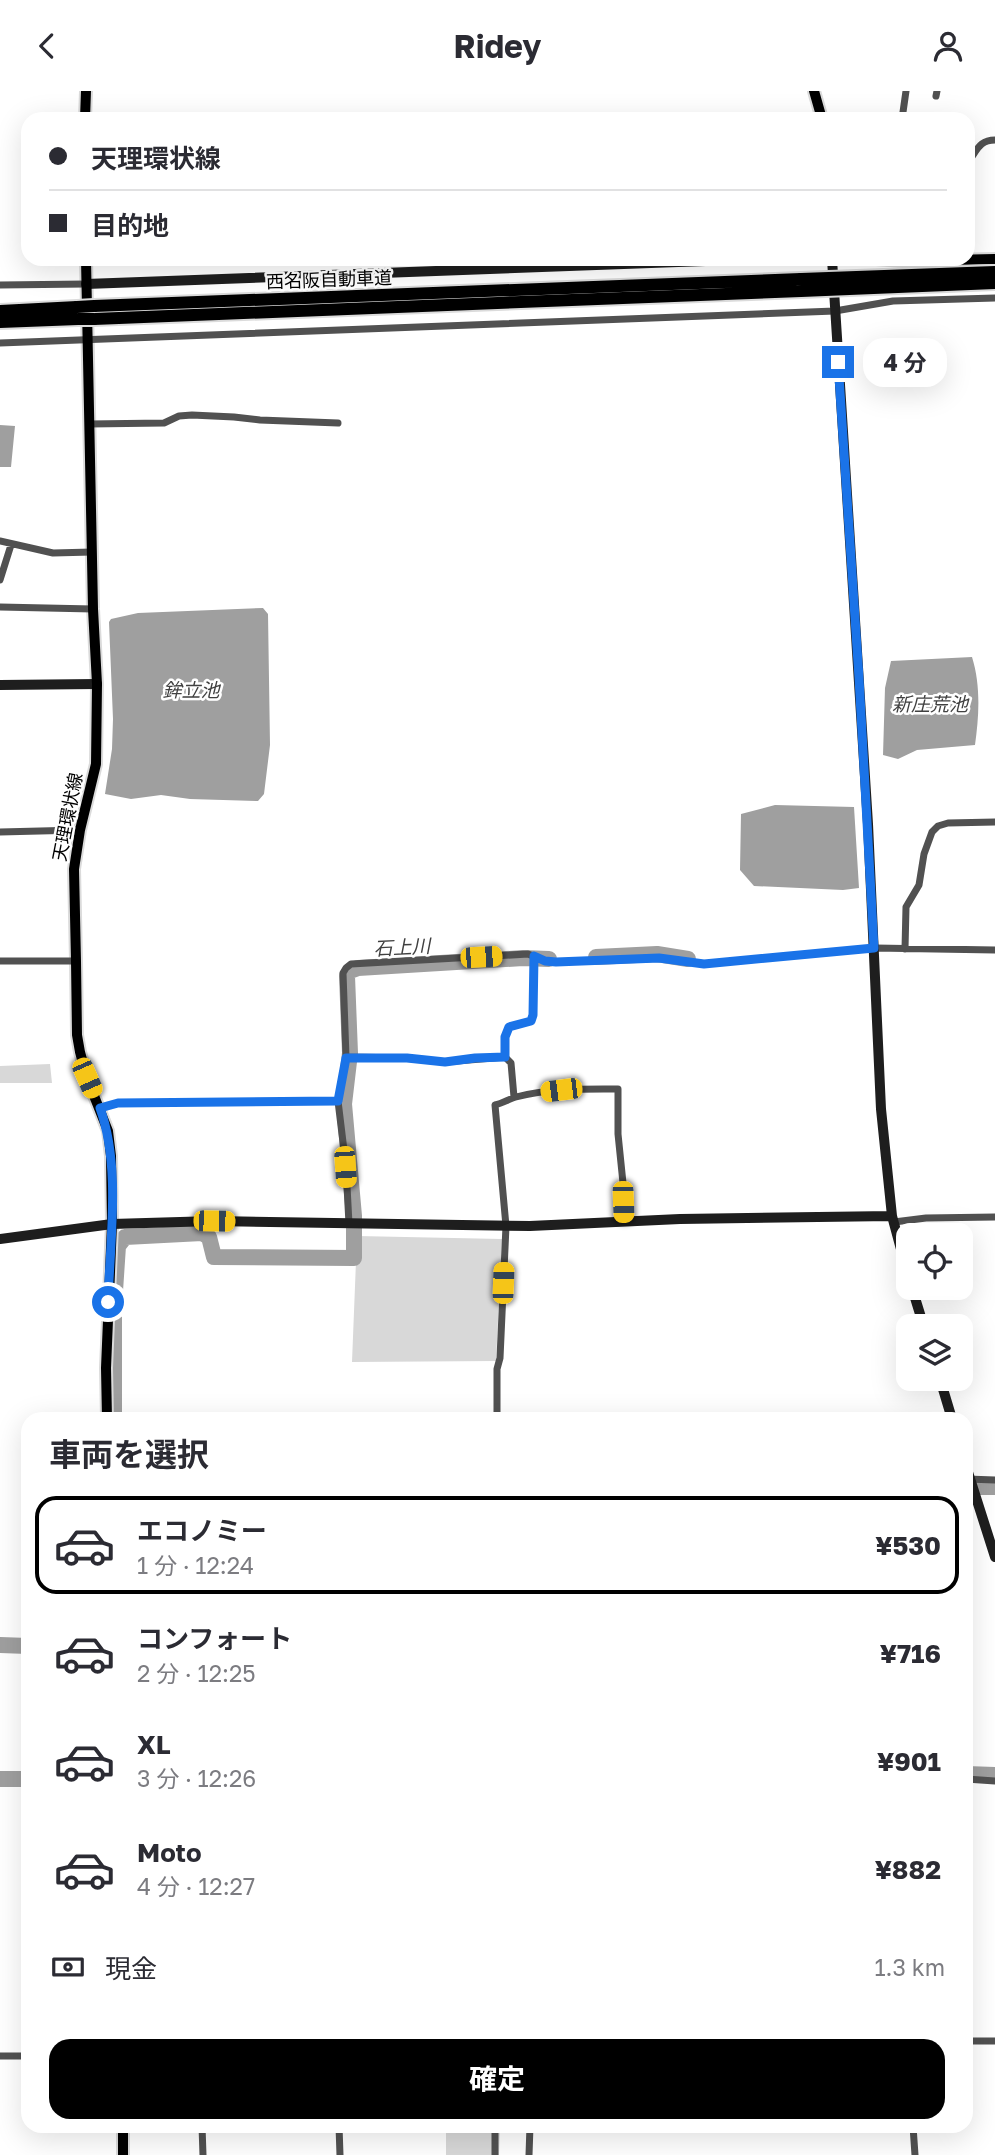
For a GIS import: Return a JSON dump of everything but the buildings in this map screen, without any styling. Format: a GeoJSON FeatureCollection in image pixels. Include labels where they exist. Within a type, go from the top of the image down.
{"type":"FeatureCollection","features":[{"type":"Feature","properties":{"kind":"highway","name":"西名阪自動車道"},"geometry":{"type":"LineString","coordinates":[[801,285],[995,272]]}},
{"type":"Feature","properties":{"kind":"highway","name":"西名阪自動車道"},"geometry":{"type":"LineString","coordinates":[[0,310],[77,313],[801,285],[995,283]]}},
{"type":"Feature","properties":{"kind":"highway","name":"西名阪自動車道"},"geometry":{"type":"LineString","coordinates":[[0,322],[77,313]]}},
{"type":"Feature","properties":{"kind":"highway"},"geometry":{"type":"LineString","coordinates":[[0,328],[24,326],[35,320]]}},
{"type":"Feature","properties":{"kind":"main road"},"geometry":{"type":"LineString","coordinates":[[86,91],[86,112]]}},
{"type":"Feature","properties":{"kind":"main road"},"geometry":{"type":"LineString","coordinates":[[814,91],[820,112]]}},
{"type":"Feature","properties":{"kind":"main road"},"geometry":{"type":"LineString","coordinates":[[975,259],[995,259]]}},
{"type":"Feature","properties":{"kind":"main road","name":"天理環状線"},"geometry":{"type":"LineString","coordinates":[[86,266],[97,684],[96,764],[80,829],[74,869],[77,1035],[87,1078],[108,1131],[111,1156],[107,1412]]}},
{"type":"Feature","properties":{"kind":"main road"},"geometry":{"type":"LineString","coordinates":[[123,2133],[123,2155]]}},
{"type":"Feature","properties":{"kind":"street"},"geometry":{"type":"LineString","coordinates":[[903,112],[906,91]]}},
{"type":"Feature","properties":{"kind":"street"},"geometry":{"type":"LineString","coordinates":[[975,152],[986,140],[995,140]]}},
{"type":"Feature","properties":{"kind":"street"},"geometry":{"type":"LineString","coordinates":[[0,285],[571,266]]}},
{"type":"Feature","properties":{"kind":"street"},"geometry":{"type":"LineString","coordinates":[[832,266],[860,692],[881,1109],[896,1230]]}},
{"type":"Feature","properties":{"kind":"street"},"geometry":{"type":"LineString","coordinates":[[0,343],[835,311],[893,301],[995,298]]}},
{"type":"Feature","properties":{"kind":"street"},"geometry":{"type":"LineString","coordinates":[[89,424],[164,423],[179,416],[192,415],[338,422]]}},
{"type":"Feature","properties":{"kind":"street"},"geometry":{"type":"LineString","coordinates":[[0,541],[53,553],[92,552]]}},
{"type":"Feature","properties":{"kind":"street"},"geometry":{"type":"LineString","coordinates":[[0,580],[11,545]]}},
{"type":"Feature","properties":{"kind":"street"},"geometry":{"type":"LineString","coordinates":[[0,607],[93,609]]}},
{"type":"Feature","properties":{"kind":"street"},"geometry":{"type":"LineString","coordinates":[[0,685],[97,684]]}},
{"type":"Feature","properties":{"kind":"street"},"geometry":{"type":"LineString","coordinates":[[905,949],[906,907],[919,885],[926,846],[932,832],[938,826],[948,823],[995,822]]}},
{"type":"Feature","properties":{"kind":"street"},"geometry":{"type":"LineString","coordinates":[[0,832],[80,829]]}},
{"type":"Feature","properties":{"kind":"street"},"geometry":{"type":"LineString","coordinates":[[349,1224],[338,1101],[349,1058],[343,973],[351,964],[528,954],[545,961],[659,958],[704,964],[874,948],[995,950]]}},
{"type":"Feature","properties":{"kind":"street"},"geometry":{"type":"LineString","coordinates":[[514,1097],[511,1063],[505,1057],[505,1037],[509,1027],[531,1021],[534,956]]}},
{"type":"Feature","properties":{"kind":"street"},"geometry":{"type":"LineString","coordinates":[[0,961],[76,961]]}},
{"type":"Feature","properties":{"kind":"street"},"geometry":{"type":"LineString","coordinates":[[349,1058],[407,1058],[445,1062],[505,1057]]}},
{"type":"Feature","properties":{"kind":"street"},"geometry":{"type":"LineString","coordinates":[[497,1412],[496,1369],[500,1358],[506,1226],[495,1105],[514,1097],[561,1090],[618,1089],[624,1222]]}},
{"type":"Feature","properties":{"kind":"street"},"geometry":{"type":"LineString","coordinates":[[100,1108],[118,1103],[338,1101]]}},
{"type":"Feature","properties":{"kind":"street"},"geometry":{"type":"LineString","coordinates":[[0,1239],[112,1224],[214,1221],[506,1226],[680,1219],[995,1217]]}},
{"type":"Feature","properties":{"kind":"street"},"geometry":{"type":"LineString","coordinates":[[944,1391],[950,1412]]}},
{"type":"Feature","properties":{"kind":"street"},"geometry":{"type":"LineString","coordinates":[[973,1479],[995,1481]]}},
{"type":"Feature","properties":{"kind":"street"},"geometry":{"type":"LineString","coordinates":[[973,1493],[995,1557]]}},
{"type":"Feature","properties":{"kind":"street"},"geometry":{"type":"LineString","coordinates":[[973,1779],[995,1781]]}},
{"type":"Feature","properties":{"kind":"street"},"geometry":{"type":"LineString","coordinates":[[973,2041],[995,2041]]}},
{"type":"Feature","properties":{"kind":"street"},"geometry":{"type":"LineString","coordinates":[[0,2056],[21,2056]]}},
{"type":"Feature","properties":{"kind":"street"},"geometry":{"type":"LineString","coordinates":[[202,2133],[203,2155]]}},
{"type":"Feature","properties":{"kind":"street"},"geometry":{"type":"LineString","coordinates":[[339,2133],[340,2155]]}},
{"type":"Feature","properties":{"kind":"street"},"geometry":{"type":"LineString","coordinates":[[495,2133],[495,2155]]}},
{"type":"Feature","properties":{"kind":"street"},"geometry":{"type":"LineString","coordinates":[[529,2155],[530,2133]]}},
{"type":"Feature","properties":{"kind":"street"},"geometry":{"type":"LineString","coordinates":[[913,2133],[915,2155]]}},
{"type":"Feature","properties":{"kind":"shaded area"},"geometry":{"type":"Polygon","coordinates":[[[50,1064],[52,1083],[0,1083],[0,1066],[50,1064]]]}},
{"type":"Feature","properties":{"kind":"shaded area"},"geometry":{"type":"Polygon","coordinates":[[[357,1236],[502,1239],[496,1361],[352,1362],[357,1236]]]}},
{"type":"Feature","properties":{"kind":"shaded area"},"geometry":{"type":"Polygon","coordinates":[[[446,2133],[500,2133],[499,2155],[446,2155],[446,2133]]]}},
{"type":"Feature","properties":{"kind":"water"},"geometry":{"type":"Polygon","coordinates":[[[0,425],[15,426],[11,467],[0,467],[0,425]]]}},
{"type":"Feature","properties":{"kind":"water","name":"鉾立池"},"geometry":{"type":"Polygon","coordinates":[[[263,608],[268,614],[270,745],[264,794],[258,801],[190,799],[161,795],[131,799],[105,794],[112,749],[111,619],[138,613],[263,608]]]}},
{"type":"Feature","properties":{"kind":"water","name":"新庄荒池"},"geometry":{"type":"Polygon","coordinates":[[[972,657],[978,701],[975,745],[917,750],[898,759],[883,755],[885,688],[891,661],[972,657]]]}},
{"type":"Feature","properties":{"kind":"water"},"geometry":{"type":"Polygon","coordinates":[[[775,805],[854,807],[859,888],[843,890],[754,886],[740,870],[741,814],[775,805]]]}},
{"type":"Feature","properties":{"kind":"waterway","name":"石上川"},"geometry":{"type":"LineString","coordinates":[[596,957],[657,954],[688,959]]}},
{"type":"Feature","properties":{"kind":"waterway","name":"石上川"},"geometry":{"type":"LineString","coordinates":[[114,1412],[114,1306],[118,1246],[125,1237],[202,1233],[209,1237],[214,1257],[354,1258],[354,1216],[344,1104],[350,1053],[347,976],[350,971],[358,968],[523,958],[549,959]]}},
{"type":"Feature","properties":{"kind":"waterway"},"geometry":{"type":"LineString","coordinates":[[973,1487],[995,1487]]}},
{"type":"Feature","properties":{"kind":"waterway"},"geometry":{"type":"LineString","coordinates":[[0,1645],[21,1646]]}},
{"type":"Feature","properties":{"kind":"waterway"},"geometry":{"type":"LineString","coordinates":[[973,1774],[995,1775]]}},
{"type":"Feature","properties":{"kind":"waterway"},"geometry":{"type":"LineString","coordinates":[[0,1779],[21,1779]]}},
{"type":"Feature","properties":{"kind":"route"},"geometry":{"type":"LineString","coordinates":[[108,1302],[112,1224],[111,1156],[108,1131],[100,1108],[118,1103],[338,1101],[346,1058],[407,1058],[445,1062],[505,1057],[505,1037],[509,1027],[531,1021],[533,1015],[534,956],[556,962],[659,958],[720,964],[874,948],[838,362]]}}]}
